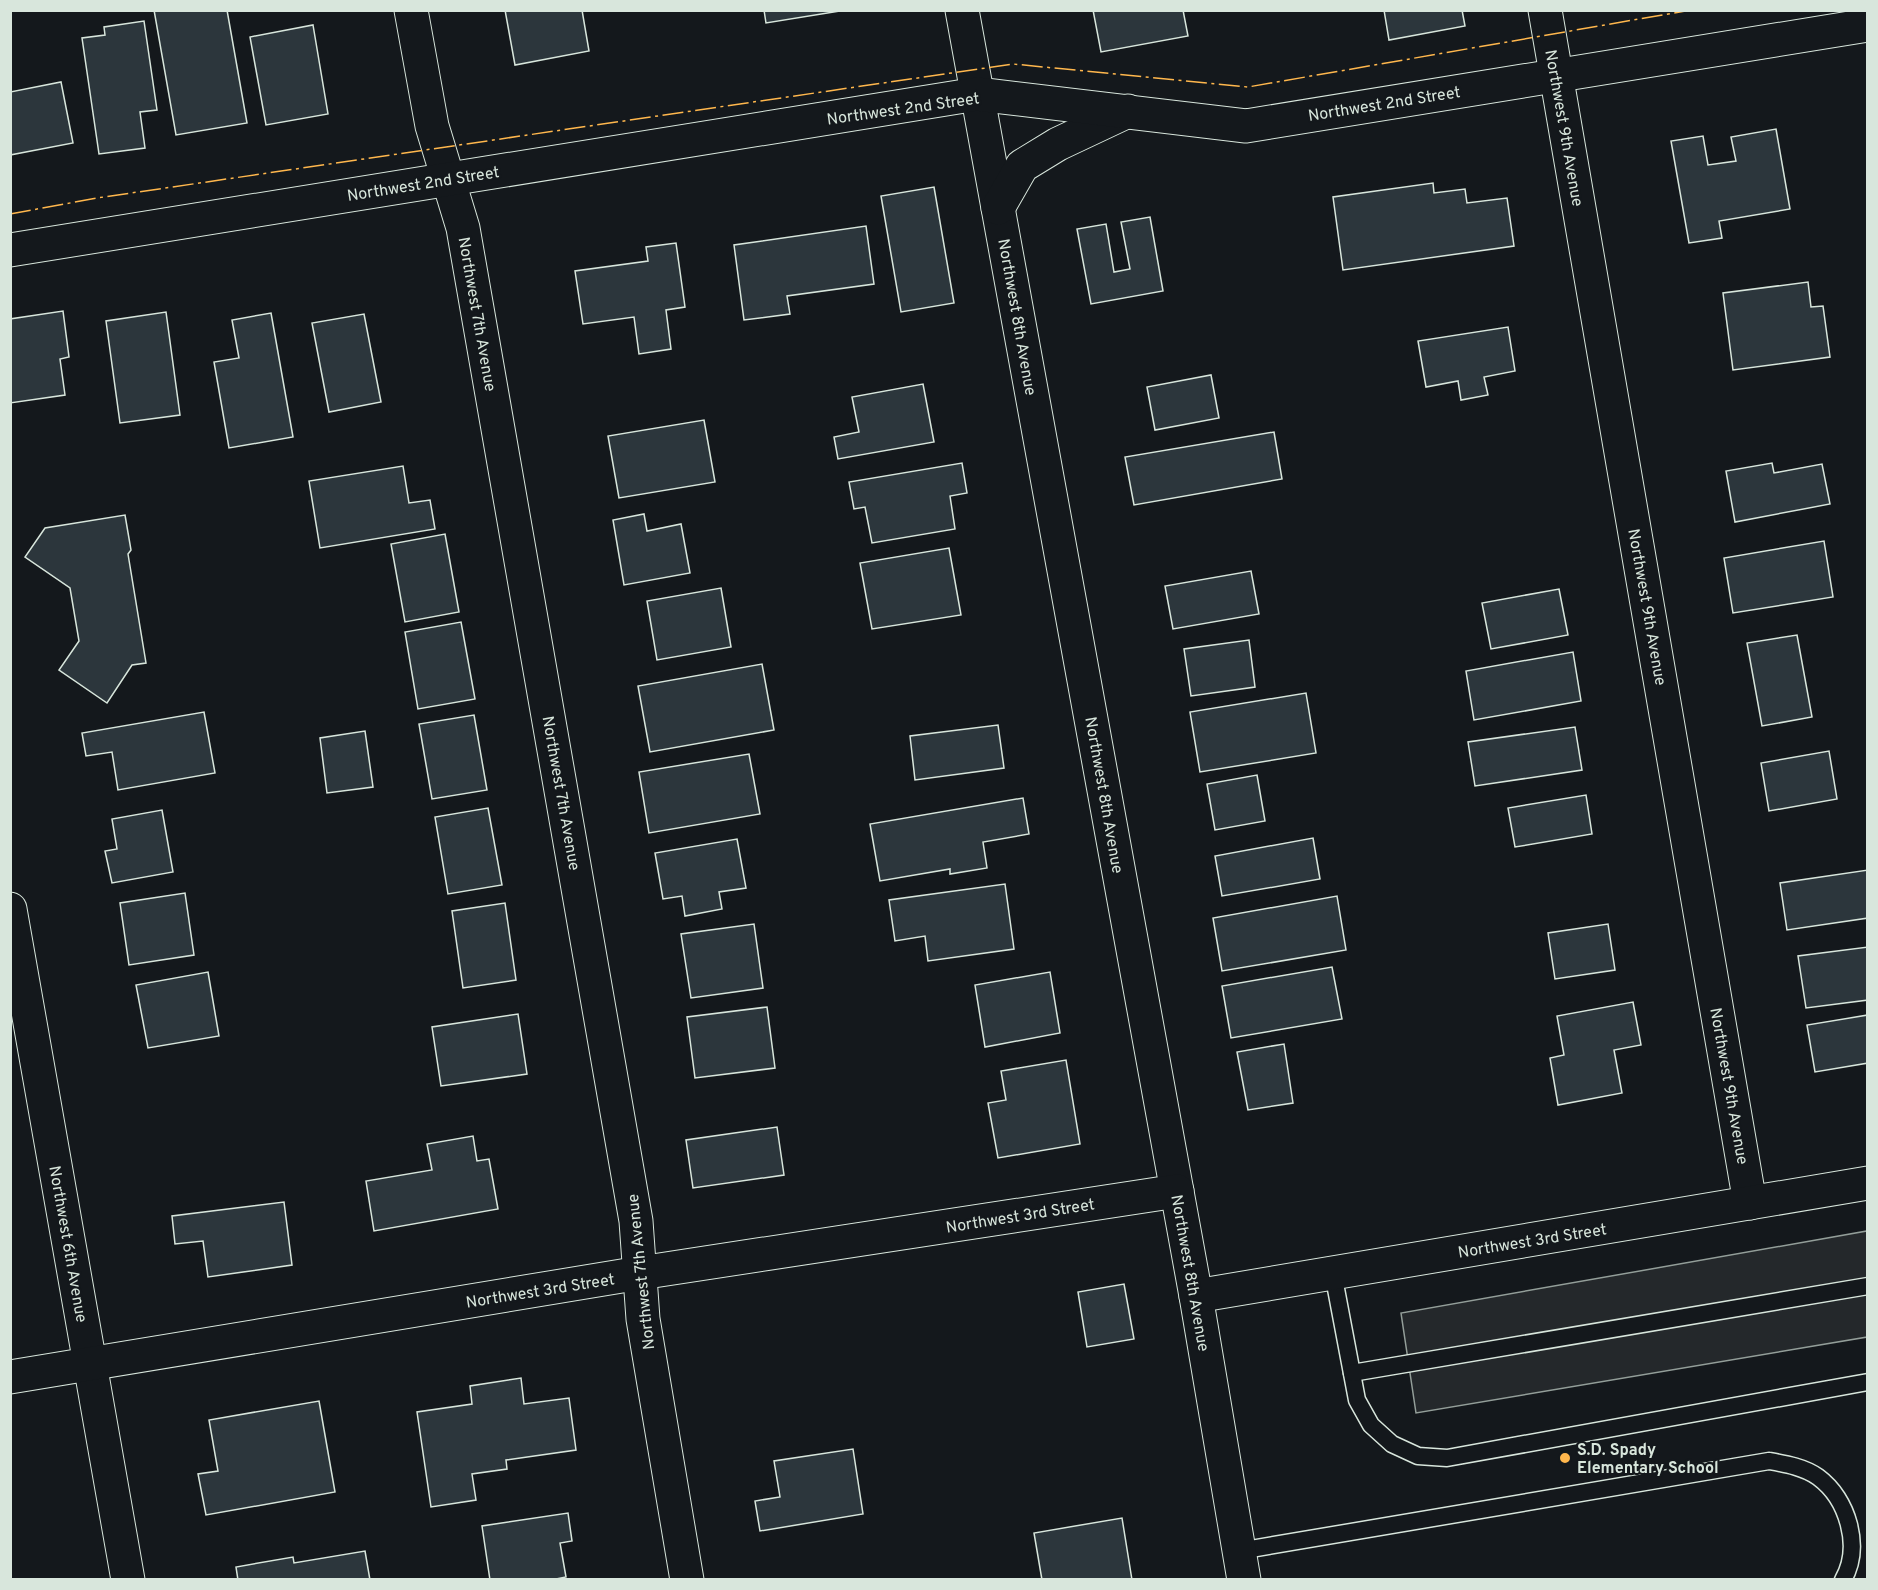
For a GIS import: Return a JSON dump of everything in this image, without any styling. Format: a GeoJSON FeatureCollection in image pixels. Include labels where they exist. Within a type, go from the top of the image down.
{"type":"FeatureCollection","features":[{"type":"Feature","properties":{"kind":"street","name":"Northwest 7th Avenue"},"geometry":{"type":"LineString","coordinates":[[411,10],[432,126],[462,222],[636,1221],[643,1319],[687,1580]]}},
{"type":"Feature","properties":{"kind":"street","name":"Northwest 8th Avenue"},"geometry":{"type":"LineString","coordinates":[[962,10],[1196,1296],[1241,1565]]}},
{"type":"Feature","properties":{"kind":"street","name":"Northwest 9th Avenue"},"geometry":{"type":"LineString","coordinates":[[1545,10],[1750,1203]]}},
{"type":"Feature","properties":{"kind":"street","name":"Northwest 2nd Street"},"geometry":{"type":"LineString","coordinates":[[10,250],[977,94],[1246,126],[1868,25]]}},
{"type":"Feature","properties":{"kind":"street"},"geometry":{"type":"LineString","coordinates":[[998,208],[1022,166],[1058,144],[1128,111]]}},
{"type":"Feature","properties":{"kind":"street","name":"Northwest 6th Avenue"},"geometry":{"type":"LineString","coordinates":[[10,909],[128,1580]]}},
{"type":"Feature","properties":{"kind":"street","name":"Northwest 3rd Street"},"geometry":{"type":"LineString","coordinates":[[1196,1296],[1868,1184]]}},
{"type":"Feature","properties":{"kind":"street","name":"Northwest 3rd Street"},"geometry":{"type":"LineString","coordinates":[[10,1377],[640,1273],[1177,1191]]}},
{"type":"Feature","properties":{"kind":"lane"},"geometry":{"type":"LineString","coordinates":[[1333,1273],[1357,1400],[1371,1425],[1392,1444],[1418,1456],[1447,1458],[1868,1382]]}},
{"type":"Feature","properties":{"kind":"lane"},"geometry":{"type":"LineString","coordinates":[[1352,1373],[1868,1286]]}},
{"type":"Feature","properties":{"kind":"lane"},"geometry":{"type":"LineString","coordinates":[[1241,1565],[1769,1461],[1795,1466],[1819,1478],[1837,1497],[1848,1521],[1852,1546],[1848,1572],[1844,1580]]}},
{"type":"Feature","properties":{"kind":"shaded area"},"geometry":{"type":"Polygon","coordinates":[[[1867,1231],[1867,1337],[1416,1413],[1401,1313],[1867,1231]]]}},
{"type":"Feature","properties":{"kind":"building"},"geometry":{"type":"Polygon","coordinates":[[[154,10],[227,10],[247,123],[176,135],[154,10]]]}},
{"type":"Feature","properties":{"kind":"building"},"geometry":{"type":"Polygon","coordinates":[[[505,10],[582,10],[589,51],[515,65],[505,10]]]}},
{"type":"Feature","properties":{"kind":"building"},"geometry":{"type":"Polygon","coordinates":[[[764,10],[846,10],[766,23],[764,10]]]}},
{"type":"Feature","properties":{"kind":"building"},"geometry":{"type":"Polygon","coordinates":[[[1093,10],[1183,10],[1188,36],[1101,52],[1093,10]]]}},
{"type":"Feature","properties":{"kind":"building"},"geometry":{"type":"Polygon","coordinates":[[[1384,10],[1462,10],[1465,26],[1389,40],[1384,10]]]}},
{"type":"Feature","properties":{"kind":"building"},"geometry":{"type":"Polygon","coordinates":[[[144,21],[157,110],[140,112],[145,148],[99,154],[82,38],[105,35],[104,27],[144,21]]]}},
{"type":"Feature","properties":{"kind":"building"},"geometry":{"type":"Polygon","coordinates":[[[313,25],[328,114],[266,125],[250,37],[313,25]]]}},
{"type":"Feature","properties":{"kind":"building"},"geometry":{"type":"Polygon","coordinates":[[[61,82],[73,143],[10,155],[10,92],[61,82]]]}},
{"type":"Feature","properties":{"kind":"building"},"geometry":{"type":"Polygon","coordinates":[[[1776,129],[1790,209],[1719,221],[1722,238],[1689,243],[1671,141],[1703,136],[1708,165],[1736,161],[1731,137],[1776,129]]]}},
{"type":"Feature","properties":{"kind":"building"},"geometry":{"type":"Polygon","coordinates":[[[1433,183],[1434,193],[1465,189],[1467,203],[1507,198],[1514,246],[1343,270],[1333,197],[1433,183]]]}},
{"type":"Feature","properties":{"kind":"building"},"geometry":{"type":"Polygon","coordinates":[[[934,187],[954,303],[901,312],[881,196],[934,187]]]}},
{"type":"Feature","properties":{"kind":"building"},"geometry":{"type":"Polygon","coordinates":[[[1150,217],[1163,291],[1091,304],[1077,229],[1106,224],[1114,272],[1130,269],[1121,222],[1150,217]]]}},
{"type":"Feature","properties":{"kind":"building"},"geometry":{"type":"Polygon","coordinates":[[[866,226],[874,284],[787,296],[790,314],[744,320],[734,245],[866,226]]]}},
{"type":"Feature","properties":{"kind":"building"},"geometry":{"type":"Polygon","coordinates":[[[676,243],[685,307],[666,310],[671,349],[639,354],[634,317],[583,324],[575,271],[648,261],[646,247],[676,243]]]}},
{"type":"Feature","properties":{"kind":"building"},"geometry":{"type":"Polygon","coordinates":[[[1808,282],[1811,307],[1823,306],[1830,357],[1733,370],[1723,293],[1808,282]]]}},
{"type":"Feature","properties":{"kind":"building"},"geometry":{"type":"Polygon","coordinates":[[[63,311],[69,357],[60,359],[65,395],[10,403],[10,319],[63,311]]]}},
{"type":"Feature","properties":{"kind":"building"},"geometry":{"type":"Polygon","coordinates":[[[166,312],[180,415],[120,423],[106,321],[166,312]]]}},
{"type":"Feature","properties":{"kind":"building"},"geometry":{"type":"Polygon","coordinates":[[[271,313],[293,437],[229,448],[214,362],[239,358],[232,320],[271,313]]]}},
{"type":"Feature","properties":{"kind":"building"},"geometry":{"type":"Polygon","coordinates":[[[364,314],[381,402],[329,412],[312,323],[364,314]]]}},
{"type":"Feature","properties":{"kind":"building"},"geometry":{"type":"Polygon","coordinates":[[[1508,327],[1515,371],[1484,377],[1488,395],[1461,400],[1458,381],[1426,387],[1418,341],[1508,327]]]}},
{"type":"Feature","properties":{"kind":"building"},"geometry":{"type":"Polygon","coordinates":[[[1211,375],[1219,418],[1155,430],[1147,387],[1211,375]]]}},
{"type":"Feature","properties":{"kind":"building"},"geometry":{"type":"Polygon","coordinates":[[[923,384],[934,442],[838,459],[834,437],[859,432],[852,397],[923,384]]]}},
{"type":"Feature","properties":{"kind":"building"},"geometry":{"type":"Polygon","coordinates":[[[704,420],[715,482],[619,498],[608,436],[704,420]]]}},
{"type":"Feature","properties":{"kind":"building"},"geometry":{"type":"Polygon","coordinates":[[[1274,432],[1282,479],[1134,505],[1125,457],[1274,432]]]}},
{"type":"Feature","properties":{"kind":"building"},"geometry":{"type":"Polygon","coordinates":[[[962,463],[967,493],[950,496],[955,529],[872,543],[865,507],[854,509],[849,482],[962,463]]]}},
{"type":"Feature","properties":{"kind":"building"},"geometry":{"type":"Polygon","coordinates":[[[1772,463],[1774,473],[1822,464],[1830,504],[1735,522],[1726,471],[1772,463]]]}},
{"type":"Feature","properties":{"kind":"building"},"geometry":{"type":"Polygon","coordinates":[[[403,466],[409,503],[430,500],[435,529],[320,548],[309,481],[403,466]]]}},
{"type":"Feature","properties":{"kind":"building"},"geometry":{"type":"Polygon","coordinates":[[[644,514],[647,531],[681,524],[690,573],[624,585],[613,520],[644,514]]]}},
{"type":"Feature","properties":{"kind":"building"},"geometry":{"type":"Polygon","coordinates":[[[125,515],[131,550],[128,554],[146,663],[132,665],[107,703],[59,670],[79,641],[70,588],[25,557],[45,528],[125,515]]]}},
{"type":"Feature","properties":{"kind":"building"},"geometry":{"type":"Polygon","coordinates":[[[445,534],[459,612],[405,622],[391,544],[445,534]]]}},
{"type":"Feature","properties":{"kind":"building"},"geometry":{"type":"Polygon","coordinates":[[[1824,541],[1833,597],[1733,613],[1724,558],[1824,541]]]}},
{"type":"Feature","properties":{"kind":"building"},"geometry":{"type":"Polygon","coordinates":[[[949,548],[961,615],[872,629],[860,563],[949,548]]]}},
{"type":"Feature","properties":{"kind":"building"},"geometry":{"type":"Polygon","coordinates":[[[1251,571],[1259,614],[1173,629],[1165,586],[1251,571]]]}},
{"type":"Feature","properties":{"kind":"building"},"geometry":{"type":"Polygon","coordinates":[[[721,588],[731,647],[657,660],[647,601],[721,588]]]}},
{"type":"Feature","properties":{"kind":"building"},"geometry":{"type":"Polygon","coordinates":[[[1559,589],[1568,635],[1491,649],[1482,603],[1559,589]]]}},
{"type":"Feature","properties":{"kind":"building"},"geometry":{"type":"Polygon","coordinates":[[[461,622],[475,699],[418,709],[405,632],[461,622]]]}},
{"type":"Feature","properties":{"kind":"building"},"geometry":{"type":"Polygon","coordinates":[[[1797,635],[1812,717],[1762,726],[1747,643],[1797,635]]]}},
{"type":"Feature","properties":{"kind":"building"},"geometry":{"type":"Polygon","coordinates":[[[1249,640],[1255,687],[1191,696],[1184,649],[1249,640]]]}},
{"type":"Feature","properties":{"kind":"building"},"geometry":{"type":"Polygon","coordinates":[[[1573,652],[1581,701],[1474,720],[1466,671],[1573,652]]]}},
{"type":"Feature","properties":{"kind":"building"},"geometry":{"type":"Polygon","coordinates":[[[762,664],[774,730],[650,752],[638,686],[762,664]]]}},
{"type":"Feature","properties":{"kind":"building"},"geometry":{"type":"Polygon","coordinates":[[[1306,693],[1316,753],[1200,772],[1190,712],[1306,693]]]}},
{"type":"Feature","properties":{"kind":"building"},"geometry":{"type":"Polygon","coordinates":[[[204,712],[215,773],[118,790],[112,752],[86,756],[82,733],[204,712]]]}},
{"type":"Feature","properties":{"kind":"building"},"geometry":{"type":"Polygon","coordinates":[[[474,715],[487,790],[432,799],[419,724],[474,715]]]}},
{"type":"Feature","properties":{"kind":"building"},"geometry":{"type":"Polygon","coordinates":[[[998,725],[1004,768],[915,780],[910,736],[998,725]]]}},
{"type":"Feature","properties":{"kind":"building"},"geometry":{"type":"Polygon","coordinates":[[[1575,727],[1582,770],[1475,786],[1468,742],[1575,727]]]}},
{"type":"Feature","properties":{"kind":"building"},"geometry":{"type":"Polygon","coordinates":[[[365,731],[373,787],[327,793],[320,738],[365,731]]]}},
{"type":"Feature","properties":{"kind":"building"},"geometry":{"type":"Polygon","coordinates":[[[1829,751],[1837,799],[1769,811],[1761,763],[1829,751]]]}},
{"type":"Feature","properties":{"kind":"building"},"geometry":{"type":"Polygon","coordinates":[[[749,754],[760,814],[649,833],[639,772],[749,754]]]}},
{"type":"Feature","properties":{"kind":"building"},"geometry":{"type":"Polygon","coordinates":[[[1257,775],[1265,821],[1215,830],[1207,784],[1257,775]]]}},
{"type":"Feature","properties":{"kind":"building"},"geometry":{"type":"Polygon","coordinates":[[[1586,795],[1592,834],[1515,847],[1508,808],[1586,795]]]}},
{"type":"Feature","properties":{"kind":"building"},"geometry":{"type":"Polygon","coordinates":[[[1023,798],[1029,834],[983,842],[987,868],[950,874],[950,869],[880,881],[870,824],[1023,798]]]}},
{"type":"Feature","properties":{"kind":"building"},"geometry":{"type":"Polygon","coordinates":[[[488,808],[502,885],[448,894],[435,817],[488,808]]]}},
{"type":"Feature","properties":{"kind":"building"},"geometry":{"type":"Polygon","coordinates":[[[162,810],[173,872],[112,883],[105,851],[117,849],[112,819],[162,810]]]}},
{"type":"Feature","properties":{"kind":"building"},"geometry":{"type":"Polygon","coordinates":[[[1313,838],[1320,879],[1222,896],[1215,856],[1313,838]]]}},
{"type":"Feature","properties":{"kind":"building"},"geometry":{"type":"Polygon","coordinates":[[[737,839],[746,888],[719,892],[722,909],[685,916],[682,896],[663,899],[655,853],[737,839]]]}},
{"type":"Feature","properties":{"kind":"building"},"geometry":{"type":"Polygon","coordinates":[[[1868,870],[1868,918],[1787,930],[1780,883],[1868,870]]]}},
{"type":"Feature","properties":{"kind":"building"},"geometry":{"type":"Polygon","coordinates":[[[1005,884],[1014,949],[928,961],[925,936],[895,941],[889,900],[1005,884]]]}},
{"type":"Feature","properties":{"kind":"building"},"geometry":{"type":"Polygon","coordinates":[[[185,893],[194,955],[129,965],[120,903],[185,893]]]}},
{"type":"Feature","properties":{"kind":"building"},"geometry":{"type":"Polygon","coordinates":[[[1337,896],[1346,950],[1222,971],[1213,918],[1337,896]]]}},
{"type":"Feature","properties":{"kind":"building"},"geometry":{"type":"Polygon","coordinates":[[[505,903],[516,980],[463,988],[452,911],[505,903]]]}},
{"type":"Feature","properties":{"kind":"building"},"geometry":{"type":"Polygon","coordinates":[[[754,924],[763,988],[691,998],[681,934],[754,924]]]}},
{"type":"Feature","properties":{"kind":"building"},"geometry":{"type":"Polygon","coordinates":[[[1608,924],[1615,970],[1555,979],[1548,933],[1608,924]]]}},
{"type":"Feature","properties":{"kind":"building"},"geometry":{"type":"Polygon","coordinates":[[[1868,947],[1868,1000],[1806,1008],[1798,956],[1868,947]]]}},
{"type":"Feature","properties":{"kind":"building"},"geometry":{"type":"Polygon","coordinates":[[[1332,967],[1342,1019],[1231,1038],[1222,986],[1332,967]]]}},
{"type":"Feature","properties":{"kind":"building"},"geometry":{"type":"Polygon","coordinates":[[[208,972],[219,1036],[148,1048],[136,985],[208,972]]]}},
{"type":"Feature","properties":{"kind":"building"},"geometry":{"type":"Polygon","coordinates":[[[1050,972],[1060,1033],[985,1047],[975,985],[1050,972]]]}},
{"type":"Feature","properties":{"kind":"building"},"geometry":{"type":"Polygon","coordinates":[[[1633,1002],[1641,1045],[1614,1050],[1622,1093],[1558,1105],[1550,1058],[1564,1055],[1557,1016],[1633,1002]]]}},
{"type":"Feature","properties":{"kind":"building"},"geometry":{"type":"Polygon","coordinates":[[[767,1007],[775,1068],[695,1078],[687,1017],[767,1007]]]}},
{"type":"Feature","properties":{"kind":"building"},"geometry":{"type":"Polygon","coordinates":[[[518,1014],[527,1074],[441,1086],[432,1027],[518,1014]]]}},
{"type":"Feature","properties":{"kind":"building"},"geometry":{"type":"Polygon","coordinates":[[[1868,1015],[1868,1063],[1815,1072],[1807,1025],[1868,1015]]]}},
{"type":"Feature","properties":{"kind":"building"},"geometry":{"type":"Polygon","coordinates":[[[1284,1044],[1293,1103],[1248,1110],[1237,1052],[1284,1044]]]}},
{"type":"Feature","properties":{"kind":"building"},"geometry":{"type":"Polygon","coordinates":[[[1066,1060],[1080,1144],[998,1158],[988,1103],[1006,1100],[1001,1071],[1066,1060]]]}},
{"type":"Feature","properties":{"kind":"building"},"geometry":{"type":"Polygon","coordinates":[[[777,1127],[784,1175],[693,1188],[686,1140],[777,1127]]]}},
{"type":"Feature","properties":{"kind":"building"},"geometry":{"type":"Polygon","coordinates":[[[473,1136],[477,1161],[489,1159],[498,1209],[374,1231],[366,1181],[432,1170],[427,1144],[473,1136]]]}},
{"type":"Feature","properties":{"kind":"building"},"geometry":{"type":"Polygon","coordinates":[[[284,1202],[292,1265],[208,1277],[203,1241],[175,1244],[172,1216],[284,1202]]]}},
{"type":"Feature","properties":{"kind":"building"},"geometry":{"type":"Polygon","coordinates":[[[1124,1284],[1134,1339],[1087,1347],[1078,1292],[1124,1284]]]}},
{"type":"Feature","properties":{"kind":"building"},"geometry":{"type":"Polygon","coordinates":[[[521,1378],[524,1404],[569,1398],[576,1450],[506,1460],[507,1469],[472,1474],[476,1500],[431,1507],[417,1412],[472,1404],[470,1386],[521,1378]]]}},
{"type":"Feature","properties":{"kind":"building"},"geometry":{"type":"Polygon","coordinates":[[[319,1401],[335,1492],[206,1515],[198,1474],[218,1471],[209,1420],[319,1401]]]}},
{"type":"Feature","properties":{"kind":"building"},"geometry":{"type":"Polygon","coordinates":[[[853,1449],[863,1514],[760,1531],[755,1501],[780,1497],[774,1461],[853,1449]]]}},
{"type":"Feature","properties":{"kind":"building"},"geometry":{"type":"Polygon","coordinates":[[[568,1513],[572,1541],[560,1543],[566,1577],[551,1580],[490,1580],[482,1526],[568,1513]]]}},
{"type":"Feature","properties":{"kind":"building"},"geometry":{"type":"Polygon","coordinates":[[[1122,1518],[1132,1580],[1042,1580],[1034,1533],[1122,1518]]]}},
{"type":"Feature","properties":{"kind":"building"},"geometry":{"type":"Polygon","coordinates":[[[365,1551],[370,1580],[238,1580],[236,1567],[293,1557],[294,1563],[365,1551]]]}},
{"type":"Feature","properties":{"kind":"power"},"geometry":{"type":"LineString","coordinates":[[10,214],[97,198],[1013,64],[1248,87],[1691,10]]}},
{"type":"Feature","properties":{"kind":"place","name":"S.D. Spady Elementary School"},"geometry":{"type":"Point","coordinates":[1565,1458]}}]}
